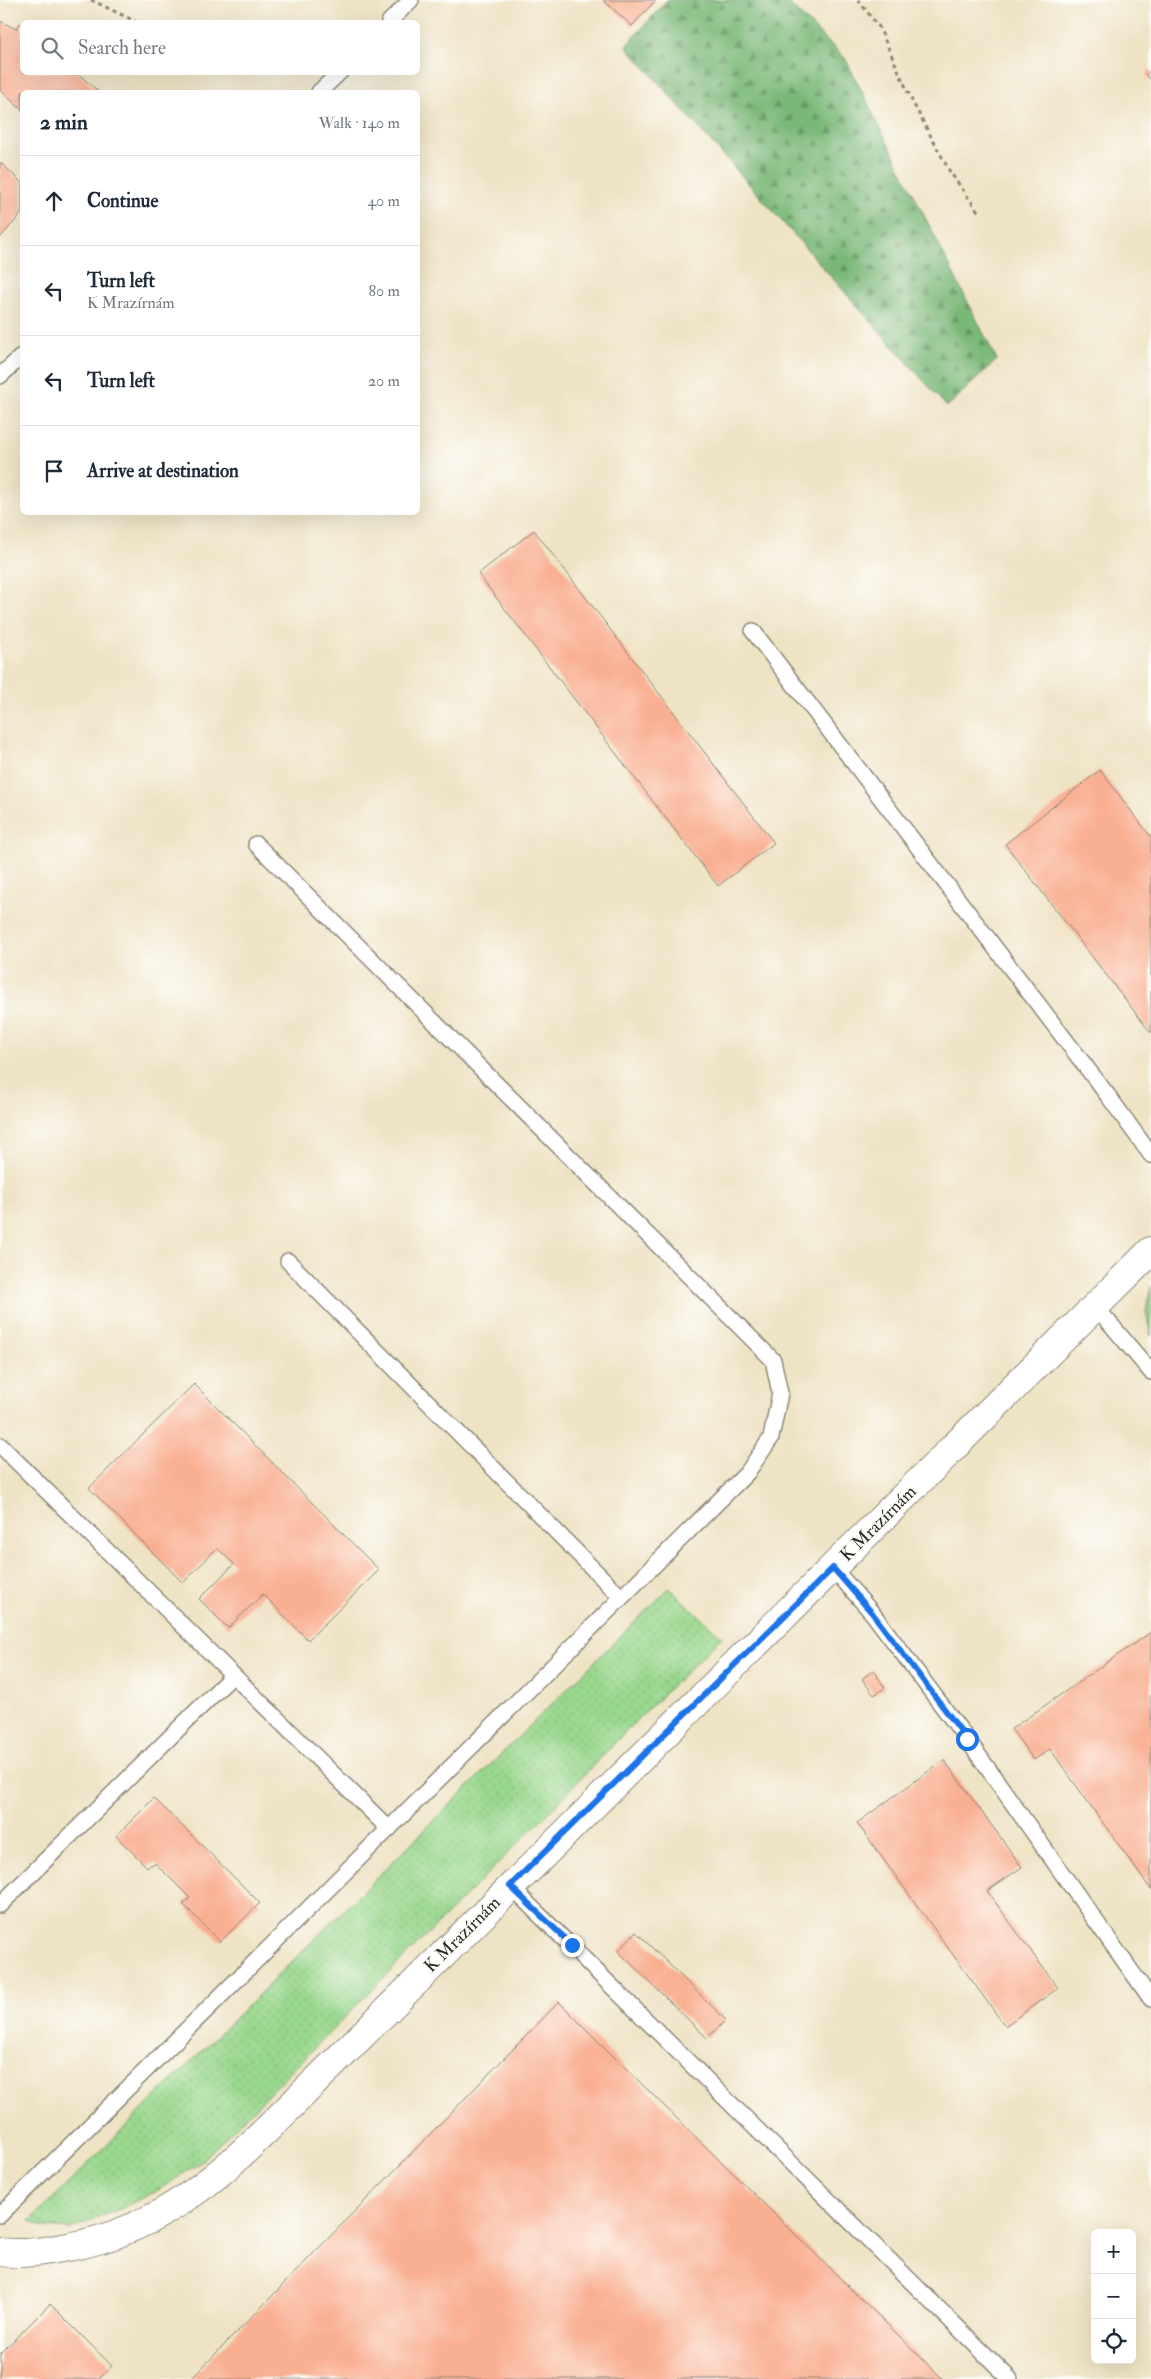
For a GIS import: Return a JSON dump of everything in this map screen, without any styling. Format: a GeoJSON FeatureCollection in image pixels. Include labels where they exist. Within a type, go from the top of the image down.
{"type":"FeatureCollection","features":[{"type":"Feature","properties":{"kind":"street","name":"K Mrazírnám"},"geometry":{"type":"LineString","coordinates":[[0,2252],[23,2253],[50,2250],[114,2236],[152,2220],[197,2191],[258,2138],[510,1886],[1097,1308],[1151,1251]]}},
{"type":"Feature","properties":{"kind":"lane"},"geometry":{"type":"LineString","coordinates":[[391,20],[411,0]]}},
{"type":"Feature","properties":{"kind":"lane"},"geometry":{"type":"LineString","coordinates":[[321,90],[337,75]]}},
{"type":"Feature","properties":{"kind":"lane"},"geometry":{"type":"LineString","coordinates":[[0,376],[20,358]]}},
{"type":"Feature","properties":{"kind":"lane"},"geometry":{"type":"LineString","coordinates":[[754,631],[1109,1096],[1151,1155]]}},
{"type":"Feature","properties":{"kind":"lane"},"geometry":{"type":"LineString","coordinates":[[0,2215],[747,1473],[772,1438],[780,1393],[773,1360],[256,844]]}},
{"type":"Feature","properties":{"kind":"lane"},"geometry":{"type":"LineString","coordinates":[[288,1261],[621,1597]]}},
{"type":"Feature","properties":{"kind":"lane"},"geometry":{"type":"LineString","coordinates":[[1097,1308],[1151,1372]]}},
{"type":"Feature","properties":{"kind":"lane"},"geometry":{"type":"LineString","coordinates":[[0,1445],[389,1829]]}},
{"type":"Feature","properties":{"kind":"lane"},"geometry":{"type":"LineString","coordinates":[[833,1568],[873,1614],[967,1739],[1151,1999]]}},
{"type":"Feature","properties":{"kind":"lane"},"geometry":{"type":"LineString","coordinates":[[0,1905],[233,1675]]}},
{"type":"Feature","properties":{"kind":"lane"},"geometry":{"type":"LineString","coordinates":[[510,1886],[1010,2379]]}},
{"type":"Feature","properties":{"kind":"path"},"geometry":{"type":"LineString","coordinates":[[91,0],[133,20]]}},
{"type":"Feature","properties":{"kind":"path"},"geometry":{"type":"LineString","coordinates":[[858,0],[879,27],[912,101],[950,172],[980,214]]}},
{"type":"Feature","properties":{"kind":"green space"},"geometry":{"type":"Polygon","coordinates":[[[667,0],[785,0],[845,58],[997,360],[947,407],[626,46],[667,0]]]}},
{"type":"Feature","properties":{"kind":"green space"},"geometry":{"type":"Polygon","coordinates":[[[1151,1286],[1151,1336],[1146,1312],[1151,1286]]]}},
{"type":"Feature","properties":{"kind":"green space"},"geometry":{"type":"Polygon","coordinates":[[[669,1588],[722,1637],[628,1729],[554,1807],[201,2162],[160,2189],[125,2207],[70,2229],[43,2227],[30,2221],[669,1588]]]}},
{"type":"Feature","properties":{"kind":"building"},"geometry":{"type":"Polygon","coordinates":[[[603,0],[656,0],[632,26],[603,0]]]}},
{"type":"Feature","properties":{"kind":"building"},"geometry":{"type":"Polygon","coordinates":[[[0,21],[16,29],[20,23],[20,75],[79,75],[97,90],[20,90],[20,108],[0,90],[0,21]]]}},
{"type":"Feature","properties":{"kind":"building"},"geometry":{"type":"Polygon","coordinates":[[[1151,69],[1151,80],[1146,75],[1151,69]]]}},
{"type":"Feature","properties":{"kind":"building"},"geometry":{"type":"Polygon","coordinates":[[[0,162],[20,181],[20,215],[0,238],[0,162]]]}},
{"type":"Feature","properties":{"kind":"building"},"geometry":{"type":"Polygon","coordinates":[[[534,530],[774,843],[718,886],[478,574],[534,530]]]}},
{"type":"Feature","properties":{"kind":"building"},"geometry":{"type":"Polygon","coordinates":[[[1100,770],[1151,837],[1151,1033],[1005,844],[1100,770]]]}},
{"type":"Feature","properties":{"kind":"building"},"geometry":{"type":"Polygon","coordinates":[[[194,1384],[379,1570],[308,1640],[263,1594],[228,1628],[199,1599],[234,1564],[217,1548],[183,1583],[89,1488],[194,1384]]]}},
{"type":"Feature","properties":{"kind":"building"},"geometry":{"type":"Polygon","coordinates":[[[1151,1632],[1151,1890],[1050,1749],[1034,1760],[1011,1729],[1151,1632]]]}},
{"type":"Feature","properties":{"kind":"building"},"geometry":{"type":"Polygon","coordinates":[[[873,1670],[885,1688],[874,1695],[862,1679],[873,1670]]]}},
{"type":"Feature","properties":{"kind":"building"},"geometry":{"type":"Polygon","coordinates":[[[944,1760],[1022,1867],[987,1891],[1058,1988],[1005,2026],[857,1823],[944,1760]]]}},
{"type":"Feature","properties":{"kind":"building"},"geometry":{"type":"Polygon","coordinates":[[[154,1798],[260,1903],[220,1942],[183,1904],[190,1898],[155,1863],[147,1867],[116,1836],[154,1798]]]}},
{"type":"Feature","properties":{"kind":"building"},"geometry":{"type":"Polygon","coordinates":[[[636,1932],[726,2020],[707,2038],[618,1951],[636,1932]]]}},
{"type":"Feature","properties":{"kind":"building"},"geometry":{"type":"Polygon","coordinates":[[[559,2002],[604,2047],[943,2379],[191,2379],[559,2002]]]}},
{"type":"Feature","properties":{"kind":"building"},"geometry":{"type":"Polygon","coordinates":[[[50,2304],[112,2366],[98,2379],[0,2379],[0,2354],[50,2304]]]}},
{"type":"Feature","properties":{"kind":"route"},"geometry":{"type":"LineString","coordinates":[[572,1945],[510,1886],[833,1568],[873,1614],[967,1739]]}}]}
